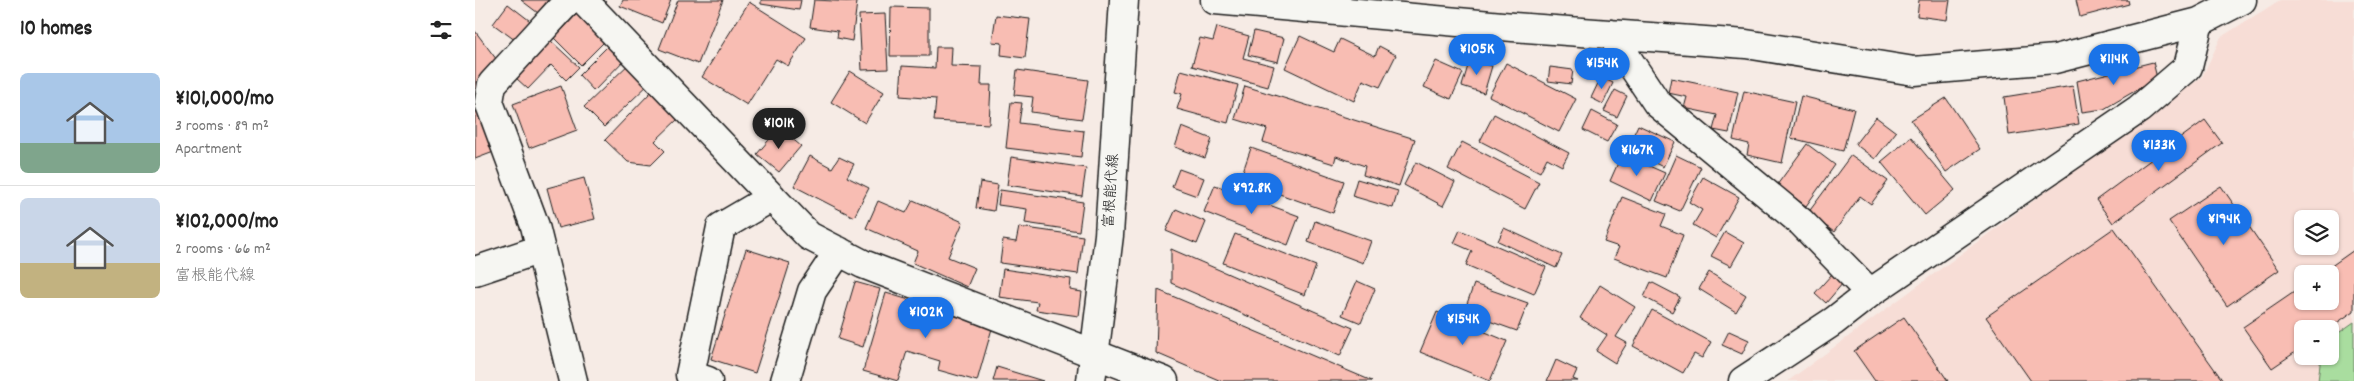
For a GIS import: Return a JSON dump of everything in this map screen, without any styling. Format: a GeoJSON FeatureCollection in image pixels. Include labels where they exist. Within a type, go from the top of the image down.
{"type":"FeatureCollection","features":[{"type":"Feature","properties":{"kind":"street"},"geometry":{"type":"LineString","coordinates":[[569,0],[492,84],[489,102],[535,226],[573,381]]}},
{"type":"Feature","properties":{"kind":"street"},"geometry":{"type":"LineString","coordinates":[[583,0],[809,236],[863,264],[1164,381]]}},
{"type":"Feature","properties":{"kind":"street","name":"富根能代線"},"geometry":{"type":"LineString","coordinates":[[1091,381],[1109,235],[1124,0]]}},
{"type":"Feature","properties":{"kind":"street"},"geometry":{"type":"LineString","coordinates":[[1215,0],[1745,44],[1914,71],[2055,59],[2199,22],[2242,0]]}},
{"type":"Feature","properties":{"kind":"street"},"geometry":{"type":"LineString","coordinates":[[1743,381],[1834,322],[1870,293],[2139,110],[2189,67],[2199,22]]}},
{"type":"Feature","properties":{"kind":"street"},"geometry":{"type":"LineString","coordinates":[[1611,34],[1657,103],[1801,222],[1870,293]]}},
{"type":"Feature","properties":{"kind":"street"},"geometry":{"type":"LineString","coordinates":[[708,381],[690,375],[721,227],[772,197]]}},
{"type":"Feature","properties":{"kind":"street"},"geometry":{"type":"LineString","coordinates":[[475,271],[541,250]]}},
{"type":"Feature","properties":{"kind":"street"},"geometry":{"type":"LineString","coordinates":[[785,381],[812,291],[839,251]]}},
{"type":"Feature","properties":{"kind":"shaded area"},"geometry":{"type":"Polygon","coordinates":[[[2280,0],[2354,0],[2354,381],[1788,381],[2202,77],[2221,37],[2280,0]]]}},
{"type":"Feature","properties":{"kind":"green space"},"geometry":{"type":"Polygon","coordinates":[[[2354,322],[2354,381],[2318,381],[2320,365],[2339,365],[2339,333],[2354,322]]]}},
{"type":"Feature","properties":{"kind":"building"},"geometry":{"type":"Polygon","coordinates":[[[521,0],[548,0],[538,13],[521,0]]]}},
{"type":"Feature","properties":{"kind":"building"},"geometry":{"type":"Polygon","coordinates":[[[623,0],[671,0],[662,23],[620,6],[623,0]]]}},
{"type":"Feature","properties":{"kind":"building"},"geometry":{"type":"Polygon","coordinates":[[[678,0],[723,0],[698,64],[659,49],[678,0]]]}},
{"type":"Feature","properties":{"kind":"building"},"geometry":{"type":"Polygon","coordinates":[[[761,0],[801,0],[799,10],[761,4],[761,0]]]}},
{"type":"Feature","properties":{"kind":"building"},"geometry":{"type":"Polygon","coordinates":[[[814,0],[857,2],[852,41],[837,38],[838,31],[810,27],[814,0]]]}},
{"type":"Feature","properties":{"kind":"building"},"geometry":{"type":"Polygon","coordinates":[[[1919,0],[1950,0],[1947,20],[1917,16],[1919,0]]]}},
{"type":"Feature","properties":{"kind":"building"},"geometry":{"type":"Polygon","coordinates":[[[2076,0],[2128,0],[2129,4],[2080,17],[2076,0]]]}},
{"type":"Feature","properties":{"kind":"building"},"geometry":{"type":"Polygon","coordinates":[[[749,2],[806,38],[788,66],[776,59],[747,105],[702,77],[749,2]]]}},
{"type":"Feature","properties":{"kind":"building"},"geometry":{"type":"Polygon","coordinates":[[[508,4],[538,27],[523,46],[493,24],[508,4]]]}},
{"type":"Feature","properties":{"kind":"building"},"geometry":{"type":"Polygon","coordinates":[[[891,7],[929,8],[929,56],[890,56],[891,7]]]}},
{"type":"Feature","properties":{"kind":"building"},"geometry":{"type":"Polygon","coordinates":[[[577,14],[605,41],[581,65],[554,38],[577,14]]]}},
{"type":"Feature","properties":{"kind":"building"},"geometry":{"type":"Polygon","coordinates":[[[885,14],[888,69],[862,70],[859,15],[885,14]]]}},
{"type":"Feature","properties":{"kind":"building"},"geometry":{"type":"Polygon","coordinates":[[[996,15],[1030,19],[1025,58],[1001,55],[1002,43],[992,42],[996,15]]]}},
{"type":"Feature","properties":{"kind":"building"},"geometry":{"type":"Polygon","coordinates":[[[1217,27],[1249,36],[1243,58],[1274,66],[1268,87],[1192,66],[1200,38],[1213,41],[1217,27]]]}},
{"type":"Feature","properties":{"kind":"building"},"geometry":{"type":"Polygon","coordinates":[[[475,31],[503,68],[475,89],[475,31]]]}},
{"type":"Feature","properties":{"kind":"building"},"geometry":{"type":"Polygon","coordinates":[[[1254,31],[1284,38],[1278,62],[1248,55],[1254,31]]]}},
{"type":"Feature","properties":{"kind":"building"},"geometry":{"type":"Polygon","coordinates":[[[1300,36],[1334,52],[1340,39],[1375,56],[1379,46],[1396,55],[1380,87],[1363,80],[1354,101],[1285,68],[1300,36]]]}},
{"type":"Feature","properties":{"kind":"building"},"geometry":{"type":"Polygon","coordinates":[[[615,39],[630,54],[594,91],[579,75],[615,39]]]}},
{"type":"Feature","properties":{"kind":"building"},"geometry":{"type":"Polygon","coordinates":[[[551,41],[579,67],[566,80],[551,65],[528,89],[516,78],[551,41]]]}},
{"type":"Feature","properties":{"kind":"building"},"geometry":{"type":"Polygon","coordinates":[[[936,47],[952,47],[951,66],[982,67],[981,85],[991,85],[989,124],[934,121],[936,99],[900,96],[902,66],[935,68],[936,47]]]}},
{"type":"Feature","properties":{"kind":"building"},"geometry":{"type":"Polygon","coordinates":[[[634,59],[653,80],[604,127],[584,107],[634,59]]]}},
{"type":"Feature","properties":{"kind":"building"},"geometry":{"type":"Polygon","coordinates":[[[1470,59],[1492,66],[1484,93],[1462,86],[1470,59]]]}},
{"type":"Feature","properties":{"kind":"building"},"geometry":{"type":"Polygon","coordinates":[[[1436,61],[1463,73],[1451,99],[1424,87],[1436,61]]]}},
{"type":"Feature","properties":{"kind":"building"},"geometry":{"type":"Polygon","coordinates":[[[2153,62],[2157,78],[2104,109],[2082,112],[2077,81],[2153,62]]]}},
{"type":"Feature","properties":{"kind":"building"},"geometry":{"type":"Polygon","coordinates":[[[1506,63],[1576,99],[1559,132],[1489,96],[1506,63]]]}},
{"type":"Feature","properties":{"kind":"building"},"geometry":{"type":"Polygon","coordinates":[[[1550,67],[1573,70],[1571,84],[1548,81],[1550,67]]]}},
{"type":"Feature","properties":{"kind":"building"},"geometry":{"type":"Polygon","coordinates":[[[1017,70],[1088,80],[1082,119],[1031,112],[1033,97],[1014,95],[1017,70]]]}},
{"type":"Feature","properties":{"kind":"building"},"geometry":{"type":"Polygon","coordinates":[[[1181,70],[1238,85],[1228,123],[1177,109],[1182,94],[1175,92],[1181,70]]]}},
{"type":"Feature","properties":{"kind":"building"},"geometry":{"type":"Polygon","coordinates":[[[850,71],[884,92],[865,123],[831,102],[850,71]]]}},
{"type":"Feature","properties":{"kind":"building"},"geometry":{"type":"Polygon","coordinates":[[[1601,77],[1613,83],[1603,104],[1591,98],[1601,77]]]}},
{"type":"Feature","properties":{"kind":"building"},"geometry":{"type":"Polygon","coordinates":[[[1671,78],[1738,92],[1729,133],[1713,130],[1717,115],[1684,108],[1687,97],[1668,93],[1671,78]]]}},
{"type":"Feature","properties":{"kind":"building"},"geometry":{"type":"Polygon","coordinates":[[[561,86],[577,130],[529,148],[513,104],[561,86]]]}},
{"type":"Feature","properties":{"kind":"building"},"geometry":{"type":"Polygon","coordinates":[[[1245,86],[1415,139],[1399,186],[1363,175],[1365,166],[1336,156],[1334,164],[1263,142],[1267,129],[1235,119],[1245,86]]]}},
{"type":"Feature","properties":{"kind":"building"},"geometry":{"type":"Polygon","coordinates":[[[2073,86],[2079,124],[2009,135],[2004,97],[2073,86]]]}},
{"type":"Feature","properties":{"kind":"building"},"geometry":{"type":"Polygon","coordinates":[[[1615,90],[1627,96],[1617,117],[1604,111],[1615,90]]]}},
{"type":"Feature","properties":{"kind":"building"},"geometry":{"type":"Polygon","coordinates":[[[1744,91],[1795,102],[1782,163],[1747,155],[1749,144],[1733,140],[1744,91]]]}},
{"type":"Feature","properties":{"kind":"building"},"geometry":{"type":"Polygon","coordinates":[[[651,92],[679,118],[655,141],[665,151],[651,165],[628,162],[605,140],[651,92]]]}},
{"type":"Feature","properties":{"kind":"building"},"geometry":{"type":"Polygon","coordinates":[[[1801,96],[1854,109],[1843,151],[1791,138],[1801,96]]]}},
{"type":"Feature","properties":{"kind":"building"},"geometry":{"type":"Polygon","coordinates":[[[1946,98],[1980,149],[1946,172],[1911,120],[1946,98]]]}},
{"type":"Feature","properties":{"kind":"building"},"geometry":{"type":"Polygon","coordinates":[[[1011,102],[1022,103],[1019,123],[1084,131],[1081,157],[1006,148],[1011,102]]]}},
{"type":"Feature","properties":{"kind":"building"},"geometry":{"type":"Polygon","coordinates":[[[484,109],[499,150],[475,159],[475,112],[484,109]]]}},
{"type":"Feature","properties":{"kind":"building"},"geometry":{"type":"Polygon","coordinates":[[[1592,111],[1617,124],[1607,142],[1583,130],[1592,111]]]}},
{"type":"Feature","properties":{"kind":"building"},"geometry":{"type":"Polygon","coordinates":[[[1494,114],[1569,153],[1562,166],[1547,158],[1540,172],[1480,141],[1494,114]]]}},
{"type":"Feature","properties":{"kind":"building"},"geometry":{"type":"Polygon","coordinates":[[[1876,117],[1896,132],[1875,159],[1855,144],[1876,117]]]}},
{"type":"Feature","properties":{"kind":"building"},"geometry":{"type":"Polygon","coordinates":[[[2205,120],[2222,143],[2113,223],[2096,200],[2205,120]]]}},
{"type":"Feature","properties":{"kind":"building"},"geometry":{"type":"Polygon","coordinates":[[[1638,125],[1675,142],[1663,167],[1624,148],[1629,135],[1633,136],[1638,125]]]}},
{"type":"Feature","properties":{"kind":"building"},"geometry":{"type":"Polygon","coordinates":[[[1182,127],[1212,139],[1205,158],[1175,147],[1182,127]]]}},
{"type":"Feature","properties":{"kind":"building"},"geometry":{"type":"Polygon","coordinates":[[[779,128],[801,146],[779,172],[757,154],[779,128]]]}},
{"type":"Feature","properties":{"kind":"building"},"geometry":{"type":"Polygon","coordinates":[[[1911,137],[1955,190],[1925,215],[1881,162],[1911,137]]]}},
{"type":"Feature","properties":{"kind":"building"},"geometry":{"type":"Polygon","coordinates":[[[1462,142],[1539,182],[1525,209],[1448,169],[1462,142]]]}},
{"type":"Feature","properties":{"kind":"building"},"geometry":{"type":"Polygon","coordinates":[[[1807,144],[1835,165],[1806,206],[1777,185],[1807,144]]]}},
{"type":"Feature","properties":{"kind":"building"},"geometry":{"type":"Polygon","coordinates":[[[1251,148],[1344,181],[1333,213],[1240,180],[1251,148]]]}},
{"type":"Feature","properties":{"kind":"building"},"geometry":{"type":"Polygon","coordinates":[[[1622,154],[1665,173],[1652,201],[1610,181],[1622,154]]]}},
{"type":"Feature","properties":{"kind":"building"},"geometry":{"type":"Polygon","coordinates":[[[1676,155],[1701,167],[1680,211],[1656,201],[1676,155]]]}},
{"type":"Feature","properties":{"kind":"building"},"geometry":{"type":"Polygon","coordinates":[[[1851,155],[1888,181],[1871,204],[1860,196],[1834,232],[1808,213],[1851,155]]]}},
{"type":"Feature","properties":{"kind":"building"},"geometry":{"type":"Polygon","coordinates":[[[810,156],[832,168],[839,157],[854,164],[847,177],[869,188],[854,217],[794,186],[810,156]]]}},
{"type":"Feature","properties":{"kind":"building"},"geometry":{"type":"Polygon","coordinates":[[[1011,157],[1086,168],[1082,196],[1007,185],[1011,157]]]}},
{"type":"Feature","properties":{"kind":"building"},"geometry":{"type":"Polygon","coordinates":[[[1416,162],[1455,182],[1443,206],[1404,185],[1416,162]]]}},
{"type":"Feature","properties":{"kind":"building"},"geometry":{"type":"Polygon","coordinates":[[[1179,169],[1204,178],[1197,196],[1172,187],[1179,169]]]}},
{"type":"Feature","properties":{"kind":"building"},"geometry":{"type":"Polygon","coordinates":[[[1703,177],[1739,197],[1716,238],[1693,225],[1702,210],[1689,202],[1703,177]]]}},
{"type":"Feature","properties":{"kind":"building"},"geometry":{"type":"Polygon","coordinates":[[[584,178],[595,219],[558,228],[547,188],[584,178]]]}},
{"type":"Feature","properties":{"kind":"building"},"geometry":{"type":"Polygon","coordinates":[[[1357,179],[1398,191],[1393,208],[1352,196],[1357,179]]]}},
{"type":"Feature","properties":{"kind":"building"},"geometry":{"type":"Polygon","coordinates":[[[980,182],[998,185],[994,211],[976,208],[980,182]]]}},
{"type":"Feature","properties":{"kind":"building"},"geometry":{"type":"Polygon","coordinates":[[[1215,185],[1299,216],[1288,245],[1204,212],[1215,185]]]}},
{"type":"Feature","properties":{"kind":"building"},"geometry":{"type":"Polygon","coordinates":[[[2221,186],[2279,270],[2227,306],[2169,221],[2221,186]]]}},
{"type":"Feature","properties":{"kind":"building"},"geometry":{"type":"Polygon","coordinates":[[[1000,190],[1083,202],[1079,231],[1025,223],[1027,209],[998,205],[1000,190]]]}},
{"type":"Feature","properties":{"kind":"building"},"geometry":{"type":"Polygon","coordinates":[[[1622,197],[1666,214],[1661,226],[1683,235],[1667,278],[1614,258],[1619,247],[1604,242],[1622,197]]]}},
{"type":"Feature","properties":{"kind":"building"},"geometry":{"type":"Polygon","coordinates":[[[913,200],[963,222],[948,257],[975,268],[967,287],[913,263],[918,251],[866,228],[878,201],[906,213],[913,200]]]}},
{"type":"Feature","properties":{"kind":"building"},"geometry":{"type":"Polygon","coordinates":[[[1176,209],[1206,222],[1197,244],[1166,231],[1176,209]]]}},
{"type":"Feature","properties":{"kind":"building"},"geometry":{"type":"Polygon","coordinates":[[[1315,221],[1371,241],[1363,263],[1308,242],[1315,221]]]}},
{"type":"Feature","properties":{"kind":"building"},"geometry":{"type":"Polygon","coordinates":[[[1019,227],[1083,236],[1078,274],[1000,263],[1003,240],[1016,242],[1019,227]]]}},
{"type":"Feature","properties":{"kind":"building"},"geometry":{"type":"Polygon","coordinates":[[[1504,228],[1562,255],[1556,268],[1498,241],[1504,228]]]}},
{"type":"Feature","properties":{"kind":"building"},"geometry":{"type":"Polygon","coordinates":[[[2114,228],[2223,381],[2031,381],[1986,317],[2114,228]]]}},
{"type":"Feature","properties":{"kind":"building"},"geometry":{"type":"Polygon","coordinates":[[[1460,230],[1546,267],[1534,294],[1466,265],[1472,251],[1454,243],[1460,230]]]}},
{"type":"Feature","properties":{"kind":"building"},"geometry":{"type":"Polygon","coordinates":[[[1725,232],[1744,243],[1731,266],[1711,256],[1725,232]]]}},
{"type":"Feature","properties":{"kind":"building"},"geometry":{"type":"Polygon","coordinates":[[[1235,234],[1316,266],[1305,295],[1223,263],[1235,234]]]}},
{"type":"Feature","properties":{"kind":"building"},"geometry":{"type":"Polygon","coordinates":[[[746,249],[790,263],[755,373],[711,359],[746,249]]]}},
{"type":"Feature","properties":{"kind":"building"},"geometry":{"type":"Polygon","coordinates":[[[1171,249],[1353,328],[1340,356],[1171,283],[1171,249]]]}},
{"type":"Feature","properties":{"kind":"building"},"geometry":{"type":"Polygon","coordinates":[[[2354,250],[2354,311],[2339,321],[2294,320],[2294,353],[2272,368],[2243,327],[2294,292],[2294,310],[2339,310],[2339,265],[2333,265],[2354,250]]]}},
{"type":"Feature","properties":{"kind":"building"},"geometry":{"type":"Polygon","coordinates":[[[1003,269],[1071,279],[1070,290],[1082,292],[1079,316],[1036,310],[1038,302],[999,297],[1003,269]]]}},
{"type":"Feature","properties":{"kind":"building"},"geometry":{"type":"Polygon","coordinates":[[[1709,272],[1746,295],[1736,312],[1699,289],[1709,272]]]}},
{"type":"Feature","properties":{"kind":"building"},"geometry":{"type":"Polygon","coordinates":[[[1832,274],[1843,283],[1826,303],[1815,293],[1832,274]]]}},
{"type":"Feature","properties":{"kind":"building"},"geometry":{"type":"Polygon","coordinates":[[[1357,281],[1375,289],[1361,323],[1342,315],[1357,281]]]}},
{"type":"Feature","properties":{"kind":"building"},"geometry":{"type":"Polygon","coordinates":[[[855,282],[880,289],[863,347],[838,339],[855,282]]]}},
{"type":"Feature","properties":{"kind":"building"},"geometry":{"type":"Polygon","coordinates":[[[1651,282],[1680,297],[1672,312],[1644,297],[1651,282]]]}},
{"type":"Feature","properties":{"kind":"building"},"geometry":{"type":"Polygon","coordinates":[[[1474,284],[1528,303],[1517,331],[1464,312],[1474,284]]]}},
{"type":"Feature","properties":{"kind":"building"},"geometry":{"type":"Polygon","coordinates":[[[1600,285],[1635,307],[1616,337],[1627,343],[1615,363],[1596,351],[1607,335],[1580,318],[1600,285]]]}},
{"type":"Feature","properties":{"kind":"building"},"geometry":{"type":"Polygon","coordinates":[[[1158,290],[1372,381],[1221,381],[1156,353],[1158,290]]]}},
{"type":"Feature","properties":{"kind":"building"},"geometry":{"type":"Polygon","coordinates":[[[886,293],[993,325],[977,381],[938,370],[940,361],[907,351],[898,381],[863,371],[886,293]]]}},
{"type":"Feature","properties":{"kind":"building"},"geometry":{"type":"Polygon","coordinates":[[[1652,310],[1711,342],[1702,358],[1694,354],[1683,373],[1633,346],[1652,310]]]}},
{"type":"Feature","properties":{"kind":"building"},"geometry":{"type":"Polygon","coordinates":[[[1437,312],[1507,341],[1490,381],[1420,352],[1437,312]]]}},
{"type":"Feature","properties":{"kind":"building"},"geometry":{"type":"Polygon","coordinates":[[[1904,317],[1948,381],[1875,381],[1854,351],[1904,317]]]}},
{"type":"Feature","properties":{"kind":"building"},"geometry":{"type":"Polygon","coordinates":[[[1729,331],[1749,340],[1742,354],[1722,345],[1729,331]]]}},
{"type":"Feature","properties":{"kind":"building"},"geometry":{"type":"Polygon","coordinates":[[[1556,360],[1577,370],[1573,379],[1578,381],[1547,381],[1556,360]]]}},
{"type":"Feature","properties":{"kind":"building"},"geometry":{"type":"Polygon","coordinates":[[[997,367],[1043,381],[993,381],[997,367]]]}}]}
